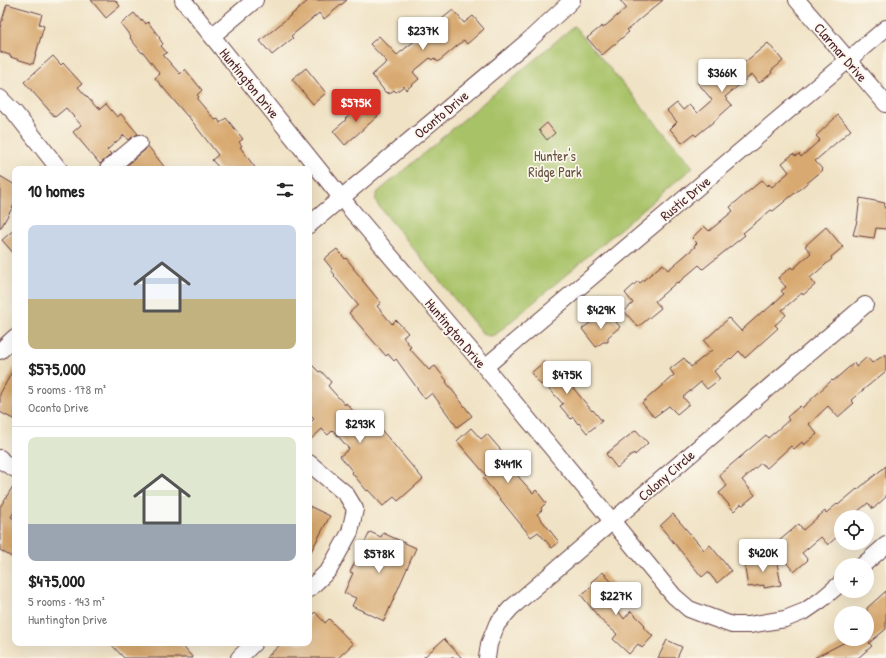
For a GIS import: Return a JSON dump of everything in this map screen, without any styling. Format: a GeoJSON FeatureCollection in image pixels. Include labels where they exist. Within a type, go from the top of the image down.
{"type":"FeatureCollection","features":[{"type":"Feature","properties":{"kind":"street","name":"Huntington Drive"},"geometry":{"type":"LineString","coordinates":[[183,0],[342,198],[485,367],[611,522],[674,596],[689,609],[732,625],[756,624],[785,619],[805,611],[834,589]]}},
{"type":"Feature","properties":{"kind":"street"},"geometry":{"type":"LineString","coordinates":[[212,36],[255,0]]}},
{"type":"Feature","properties":{"kind":"street","name":"Oconto Drive"},"geometry":{"type":"LineString","coordinates":[[312,223],[527,42],[572,0]]}},
{"type":"Feature","properties":{"kind":"street","name":"Clarmar Drive"},"geometry":{"type":"LineString","coordinates":[[797,0],[886,104]]}},
{"type":"Feature","properties":{"kind":"street","name":"Rustic Drive"},"geometry":{"type":"LineString","coordinates":[[485,367],[886,28]]}},
{"type":"Feature","properties":{"kind":"street"},"geometry":{"type":"LineString","coordinates":[[0,98],[15,113],[57,166]]}},
{"type":"Feature","properties":{"kind":"street"},"geometry":{"type":"LineString","coordinates":[[112,166],[139,143]]}},
{"type":"Feature","properties":{"kind":"street","name":"Colony Circle"},"geometry":{"type":"LineString","coordinates":[[487,658],[489,644],[497,624],[511,608],[864,305]]}},
{"type":"Feature","properties":{"kind":"street"},"geometry":{"type":"LineString","coordinates":[[0,351],[12,340]]}},
{"type":"Feature","properties":{"kind":"street"},"geometry":{"type":"LineString","coordinates":[[0,458],[3,462],[12,467]]}},
{"type":"Feature","properties":{"kind":"street"},"geometry":{"type":"LineString","coordinates":[[312,466],[346,494],[355,509],[350,532],[329,570],[312,586]]}},
{"type":"Feature","properties":{"kind":"street"},"geometry":{"type":"LineString","coordinates":[[870,558],[886,545]]}},
{"type":"Feature","properties":{"kind":"street"},"geometry":{"type":"LineString","coordinates":[[239,658],[250,646]]}},
{"type":"Feature","properties":{"kind":"green space","name":"Hunter's Ridge Park"},"geometry":{"type":"Polygon","coordinates":[[[574,26],[693,167],[495,335],[489,336],[483,334],[378,205],[376,196],[378,192],[574,26]]]}},
{"type":"Feature","properties":{"kind":"building"},"geometry":{"type":"Polygon","coordinates":[[[91,0],[115,0],[120,6],[106,18],[91,0]]]}},
{"type":"Feature","properties":{"kind":"building"},"geometry":{"type":"Polygon","coordinates":[[[309,0],[347,0],[324,19],[319,13],[291,36],[293,38],[272,55],[260,41],[309,0]]]}},
{"type":"Feature","properties":{"kind":"building"},"geometry":{"type":"Polygon","coordinates":[[[620,0],[663,0],[627,30],[629,32],[602,55],[587,38],[602,26],[603,28],[626,8],[620,0]]]}},
{"type":"Feature","properties":{"kind":"building"},"geometry":{"type":"Polygon","coordinates":[[[7,4],[42,14],[39,24],[44,26],[33,64],[10,57],[10,55],[0,52],[0,27],[7,4]]]}},
{"type":"Feature","properties":{"kind":"building"},"geometry":{"type":"Polygon","coordinates":[[[453,10],[464,23],[473,16],[484,29],[467,44],[464,40],[438,62],[434,58],[432,60],[430,58],[413,72],[419,79],[406,90],[404,86],[396,92],[394,90],[389,94],[387,92],[386,93],[372,75],[387,62],[370,44],[379,36],[397,55],[453,10]]]}},
{"type":"Feature","properties":{"kind":"building"},"geometry":{"type":"Polygon","coordinates":[[[134,13],[141,21],[142,19],[146,24],[148,22],[163,44],[161,46],[167,53],[163,55],[180,74],[185,69],[202,90],[197,95],[199,97],[197,99],[215,120],[218,119],[220,123],[226,118],[243,139],[239,142],[242,146],[240,147],[254,166],[217,166],[212,160],[218,155],[188,116],[155,78],[160,74],[130,38],[131,37],[121,24],[134,13]]]}},
{"type":"Feature","properties":{"kind":"building"},"geometry":{"type":"Polygon","coordinates":[[[768,43],[783,61],[771,71],[772,73],[759,83],[752,74],[725,97],[732,105],[696,136],[694,134],[682,143],[670,129],[677,122],[667,111],[677,103],[683,110],[689,105],[697,113],[712,100],[698,83],[712,72],[716,76],[728,66],[733,72],[768,43]]]}},
{"type":"Feature","properties":{"kind":"building"},"geometry":{"type":"Polygon","coordinates":[[[53,56],[61,65],[63,63],[82,84],[78,87],[97,108],[98,107],[100,109],[106,104],[117,117],[121,114],[138,134],[128,140],[124,135],[107,150],[111,154],[100,164],[73,132],[81,125],[66,108],[55,117],[24,82],[53,56]]]}},
{"type":"Feature","properties":{"kind":"building"},"geometry":{"type":"Polygon","coordinates":[[[306,68],[326,93],[313,104],[292,79],[306,68]]]}},
{"type":"Feature","properties":{"kind":"building"},"geometry":{"type":"Polygon","coordinates":[[[366,101],[378,116],[345,145],[333,131],[366,101]]]}},
{"type":"Feature","properties":{"kind":"building"},"geometry":{"type":"Polygon","coordinates":[[[838,115],[851,130],[815,161],[823,170],[773,211],[771,210],[743,233],[745,235],[703,269],[699,265],[678,283],[677,282],[655,301],[661,308],[638,327],[624,311],[633,303],[625,293],[638,281],[640,283],[663,264],[668,270],[695,247],[694,246],[697,243],[692,238],[704,226],[709,231],[733,211],[730,207],[762,180],[767,186],[769,184],[772,187],[789,172],[782,163],[793,154],[796,156],[799,154],[801,157],[820,140],[816,136],[838,115]]]}},
{"type":"Feature","properties":{"kind":"building"},"geometry":{"type":"Polygon","coordinates":[[[547,123],[555,133],[547,140],[539,130],[547,123]]]}},
{"type":"Feature","properties":{"kind":"building"},"geometry":{"type":"Polygon","coordinates":[[[148,146],[164,166],[126,166],[148,146]]]}},
{"type":"Feature","properties":{"kind":"building"},"geometry":{"type":"Polygon","coordinates":[[[0,176],[12,183],[12,208],[0,229],[0,176]]]}},
{"type":"Feature","properties":{"kind":"building"},"geometry":{"type":"Polygon","coordinates":[[[860,198],[885,203],[886,229],[876,228],[874,238],[853,235],[857,221],[860,198]]]}},
{"type":"Feature","properties":{"kind":"building"},"geometry":{"type":"Polygon","coordinates":[[[826,227],[843,247],[831,257],[832,259],[810,278],[815,285],[803,295],[802,293],[782,310],[786,315],[775,325],[778,328],[745,358],[739,351],[731,359],[730,358],[714,371],[720,379],[707,389],[701,382],[683,397],[689,404],[677,414],[669,406],[654,417],[642,403],[674,375],[670,369],[684,358],[691,367],[712,350],[704,341],[729,318],[741,331],[784,294],[781,291],[786,287],[778,278],[791,267],[793,269],[811,253],[805,246],[826,227]]]}},
{"type":"Feature","properties":{"kind":"building"},"geometry":{"type":"Polygon","coordinates":[[[12,232],[12,252],[2,240],[12,232]]]}},
{"type":"Feature","properties":{"kind":"building"},"geometry":{"type":"Polygon","coordinates":[[[337,249],[345,259],[346,258],[381,303],[377,306],[392,324],[396,320],[408,333],[403,337],[411,347],[409,348],[429,370],[435,366],[472,416],[457,427],[432,393],[425,399],[396,359],[394,361],[388,354],[386,356],[349,313],[358,305],[334,276],[335,275],[331,270],[332,269],[324,259],[337,249]]]}},
{"type":"Feature","properties":{"kind":"building"},"geometry":{"type":"Polygon","coordinates":[[[608,312],[620,327],[608,337],[608,342],[603,342],[596,347],[582,329],[595,319],[597,322],[608,312]]]}},
{"type":"Feature","properties":{"kind":"building"},"geometry":{"type":"Polygon","coordinates":[[[886,354],[886,371],[851,400],[854,403],[838,417],[828,406],[809,424],[817,434],[804,445],[802,442],[794,449],[791,446],[767,468],[761,463],[742,480],[755,495],[743,505],[741,504],[734,511],[719,493],[727,486],[719,475],[766,435],[768,438],[789,420],[787,417],[800,406],[802,408],[832,380],[833,381],[854,363],[856,367],[867,357],[872,363],[886,354]]]}},
{"type":"Feature","properties":{"kind":"building"},"geometry":{"type":"Polygon","coordinates":[[[544,362],[548,367],[551,364],[553,367],[559,362],[574,380],[570,384],[602,421],[587,433],[573,417],[571,419],[560,406],[563,404],[544,383],[541,385],[531,373],[544,362]]]}},
{"type":"Feature","properties":{"kind":"building"},"geometry":{"type":"Polygon","coordinates":[[[312,365],[319,372],[321,371],[331,382],[328,386],[345,405],[346,403],[365,425],[372,419],[423,479],[398,501],[394,497],[383,506],[368,490],[367,491],[340,456],[349,449],[333,430],[328,435],[322,429],[312,438],[312,421],[314,419],[312,417],[312,365]]]}},
{"type":"Feature","properties":{"kind":"building"},"geometry":{"type":"Polygon","coordinates":[[[12,372],[12,418],[0,412],[0,394],[12,372]]]}},
{"type":"Feature","properties":{"kind":"building"},"geometry":{"type":"Polygon","coordinates":[[[471,428],[481,439],[487,434],[520,472],[516,474],[533,493],[536,490],[546,503],[541,508],[542,510],[537,514],[559,542],[552,548],[538,532],[531,537],[483,478],[486,475],[457,441],[471,428]]]}},
{"type":"Feature","properties":{"kind":"building"},"geometry":{"type":"Polygon","coordinates":[[[636,430],[648,443],[617,468],[606,454],[636,430]]]}},
{"type":"Feature","properties":{"kind":"building"},"geometry":{"type":"Polygon","coordinates":[[[886,466],[886,497],[873,509],[868,503],[860,510],[834,510],[834,539],[828,545],[821,537],[802,553],[808,560],[794,572],[773,546],[799,524],[803,530],[825,511],[826,513],[886,466]]]}},
{"type":"Feature","properties":{"kind":"building"},"geometry":{"type":"Polygon","coordinates":[[[12,488],[12,557],[0,550],[0,507],[12,488]]]}},
{"type":"Feature","properties":{"kind":"building"},"geometry":{"type":"Polygon","coordinates":[[[312,507],[330,516],[312,549],[312,507]]]}},
{"type":"Feature","properties":{"kind":"building"},"geometry":{"type":"Polygon","coordinates":[[[673,514],[704,550],[710,545],[731,571],[717,583],[708,572],[702,577],[660,526],[673,514]]]}},
{"type":"Feature","properties":{"kind":"building"},"geometry":{"type":"Polygon","coordinates":[[[370,532],[381,537],[383,533],[416,548],[384,621],[352,606],[356,598],[344,593],[353,573],[350,572],[370,532]]]}},
{"type":"Feature","properties":{"kind":"building"},"geometry":{"type":"Polygon","coordinates":[[[776,557],[781,585],[764,588],[764,585],[748,587],[744,563],[776,557]]]}},
{"type":"Feature","properties":{"kind":"building"},"geometry":{"type":"Polygon","coordinates":[[[603,572],[614,585],[605,593],[624,619],[631,611],[645,625],[643,627],[653,636],[642,648],[638,644],[629,654],[613,639],[617,634],[601,620],[581,595],[594,585],[591,582],[603,572]]]}},
{"type":"Feature","properties":{"kind":"building"},"geometry":{"type":"Polygon","coordinates":[[[886,591],[886,629],[874,639],[874,606],[869,606],[886,591]]]}},
{"type":"Feature","properties":{"kind":"building"},"geometry":{"type":"Polygon","coordinates":[[[315,612],[325,623],[329,619],[353,644],[338,658],[266,658],[279,646],[312,646],[312,615],[315,612]]]}},
{"type":"Feature","properties":{"kind":"building"},"geometry":{"type":"Polygon","coordinates":[[[444,639],[462,658],[423,658],[444,639]]]}},
{"type":"Feature","properties":{"kind":"building"},"geometry":{"type":"Polygon","coordinates":[[[667,640],[682,647],[677,658],[658,658],[667,640]]]}},
{"type":"Feature","properties":{"kind":"building"},"geometry":{"type":"Polygon","coordinates":[[[113,646],[183,646],[193,658],[124,658],[113,646]]]}},
{"type":"Feature","properties":{"kind":"building"},"geometry":{"type":"Polygon","coordinates":[[[837,646],[872,646],[858,658],[814,658],[837,646]]]}}]}
